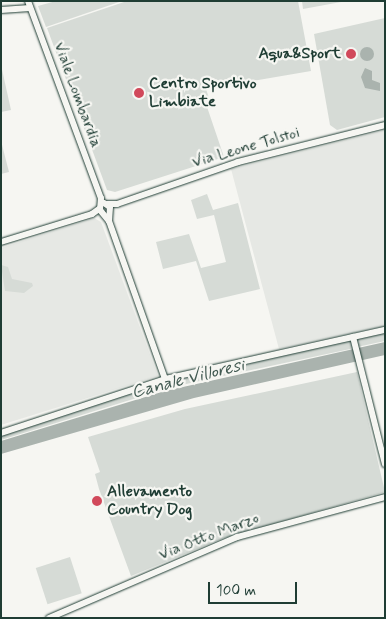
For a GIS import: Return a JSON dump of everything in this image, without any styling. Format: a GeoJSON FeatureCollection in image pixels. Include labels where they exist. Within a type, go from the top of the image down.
{"type":"FeatureCollection","features":[{"type":"Feature","properties":{"kind":"street"},"geometry":{"type":"LineString","coordinates":[[1,10],[29,4]]}},
{"type":"Feature","properties":{"kind":"street","name":"Viale Lombardia"},"geometry":{"type":"LineString","coordinates":[[29,4],[165,379]]}},
{"type":"Feature","properties":{"kind":"street","name":"Via Leone Tolstoi"},"geometry":{"type":"LineString","coordinates":[[104,208],[238,162],[385,125]]}},
{"type":"Feature","properties":{"kind":"street"},"geometry":{"type":"LineString","coordinates":[[1,242],[92,214],[104,208]]}},
{"type":"Feature","properties":{"kind":"street"},"geometry":{"type":"LineString","coordinates":[[1,433],[165,379],[385,330]]}},
{"type":"Feature","properties":{"kind":"street"},"geometry":{"type":"LineString","coordinates":[[353,337],[385,464]]}},
{"type":"Feature","properties":{"kind":"street","name":"Via Otto Marzo"},"geometry":{"type":"LineString","coordinates":[[49,618],[237,537],[385,496]]}},
{"type":"Feature","properties":{"kind":"shaded area"},"geometry":{"type":"Polygon","coordinates":[[[56,1],[122,1],[46,27],[38,6],[56,1]]]}},
{"type":"Feature","properties":{"kind":"shaded area","name":"Centro Sportivo Limbiate"},"geometry":{"type":"Polygon","coordinates":[[[127,1],[298,1],[311,71],[206,89],[209,98],[205,101],[224,157],[115,192],[107,190],[47,28],[127,1]]]}},
{"type":"Feature","properties":{"kind":"shaded area"},"geometry":{"type":"Polygon","coordinates":[[[302,1],[341,1],[341,2],[303,9],[302,1]]]}},
{"type":"Feature","properties":{"kind":"shaded area","name":"Aqua&Sport"},"geometry":{"type":"Polygon","coordinates":[[[385,18],[385,117],[337,130],[330,125],[314,34],[385,18]]]}},
{"type":"Feature","properties":{"kind":"shaded area"},"geometry":{"type":"Polygon","coordinates":[[[364,47],[370,47],[374,54],[370,61],[364,61],[360,57],[360,51],[364,47]]]}},
{"type":"Feature","properties":{"kind":"shaded area"},"geometry":{"type":"Polygon","coordinates":[[[1,65],[11,110],[1,112],[1,65]]]}},
{"type":"Feature","properties":{"kind":"shaded area"},"geometry":{"type":"Polygon","coordinates":[[[365,68],[372,71],[372,80],[380,83],[380,91],[365,88],[361,77],[365,68]]]}},
{"type":"Feature","properties":{"kind":"shaded area"},"geometry":{"type":"Polygon","coordinates":[[[385,130],[385,326],[279,349],[231,169],[385,130]]]}},
{"type":"Feature","properties":{"kind":"shaded area"},"geometry":{"type":"Polygon","coordinates":[[[1,141],[9,172],[1,174],[1,141]]]}},
{"type":"Feature","properties":{"kind":"shaded area"},"geometry":{"type":"Polygon","coordinates":[[[207,194],[213,210],[238,203],[260,289],[209,301],[196,261],[163,269],[156,242],[189,234],[201,268],[226,262],[214,215],[197,219],[191,200],[207,194]]]}},
{"type":"Feature","properties":{"kind":"shaded area"},"geometry":{"type":"Polygon","coordinates":[[[94,218],[101,222],[158,376],[1,425],[1,248],[94,218]]]}},
{"type":"Feature","properties":{"kind":"shaded area"},"geometry":{"type":"Polygon","coordinates":[[[1,265],[8,267],[12,279],[32,283],[33,286],[24,293],[5,291],[1,265]]]}},
{"type":"Feature","properties":{"kind":"shaded area"},"geometry":{"type":"Polygon","coordinates":[[[385,333],[385,341],[357,347],[358,338],[385,333]]]}},
{"type":"Feature","properties":{"kind":"shaded area"},"geometry":{"type":"Polygon","coordinates":[[[351,340],[355,348],[172,387],[1,440],[1,433],[159,384],[351,340]]]}},
{"type":"Feature","properties":{"kind":"shaded area","name":"Canale Villoresi"},"geometry":{"type":"Polygon","coordinates":[[[385,342],[385,355],[194,398],[1,454],[1,441],[165,391],[385,342]]]}},
{"type":"Feature","properties":{"kind":"shaded area"},"geometry":{"type":"Polygon","coordinates":[[[357,372],[385,492],[224,538],[131,576],[99,489],[95,474],[100,472],[88,437],[185,409],[357,372]]]}},
{"type":"Feature","properties":{"kind":"shaded area"},"geometry":{"type":"Polygon","coordinates":[[[70,557],[82,593],[48,604],[36,568],[70,557]]]}},
{"type":"Feature","properties":{"kind":"place","name":"Aqua&Sport"},"geometry":{"type":"Point","coordinates":[351,54]}},
{"type":"Feature","properties":{"kind":"place","name":"Centro Sportivo Limbiate"},"geometry":{"type":"Point","coordinates":[139,93]}},
{"type":"Feature","properties":{"kind":"place","name":"Allevamento Country Dog"},"geometry":{"type":"Point","coordinates":[97,501]}}]}
